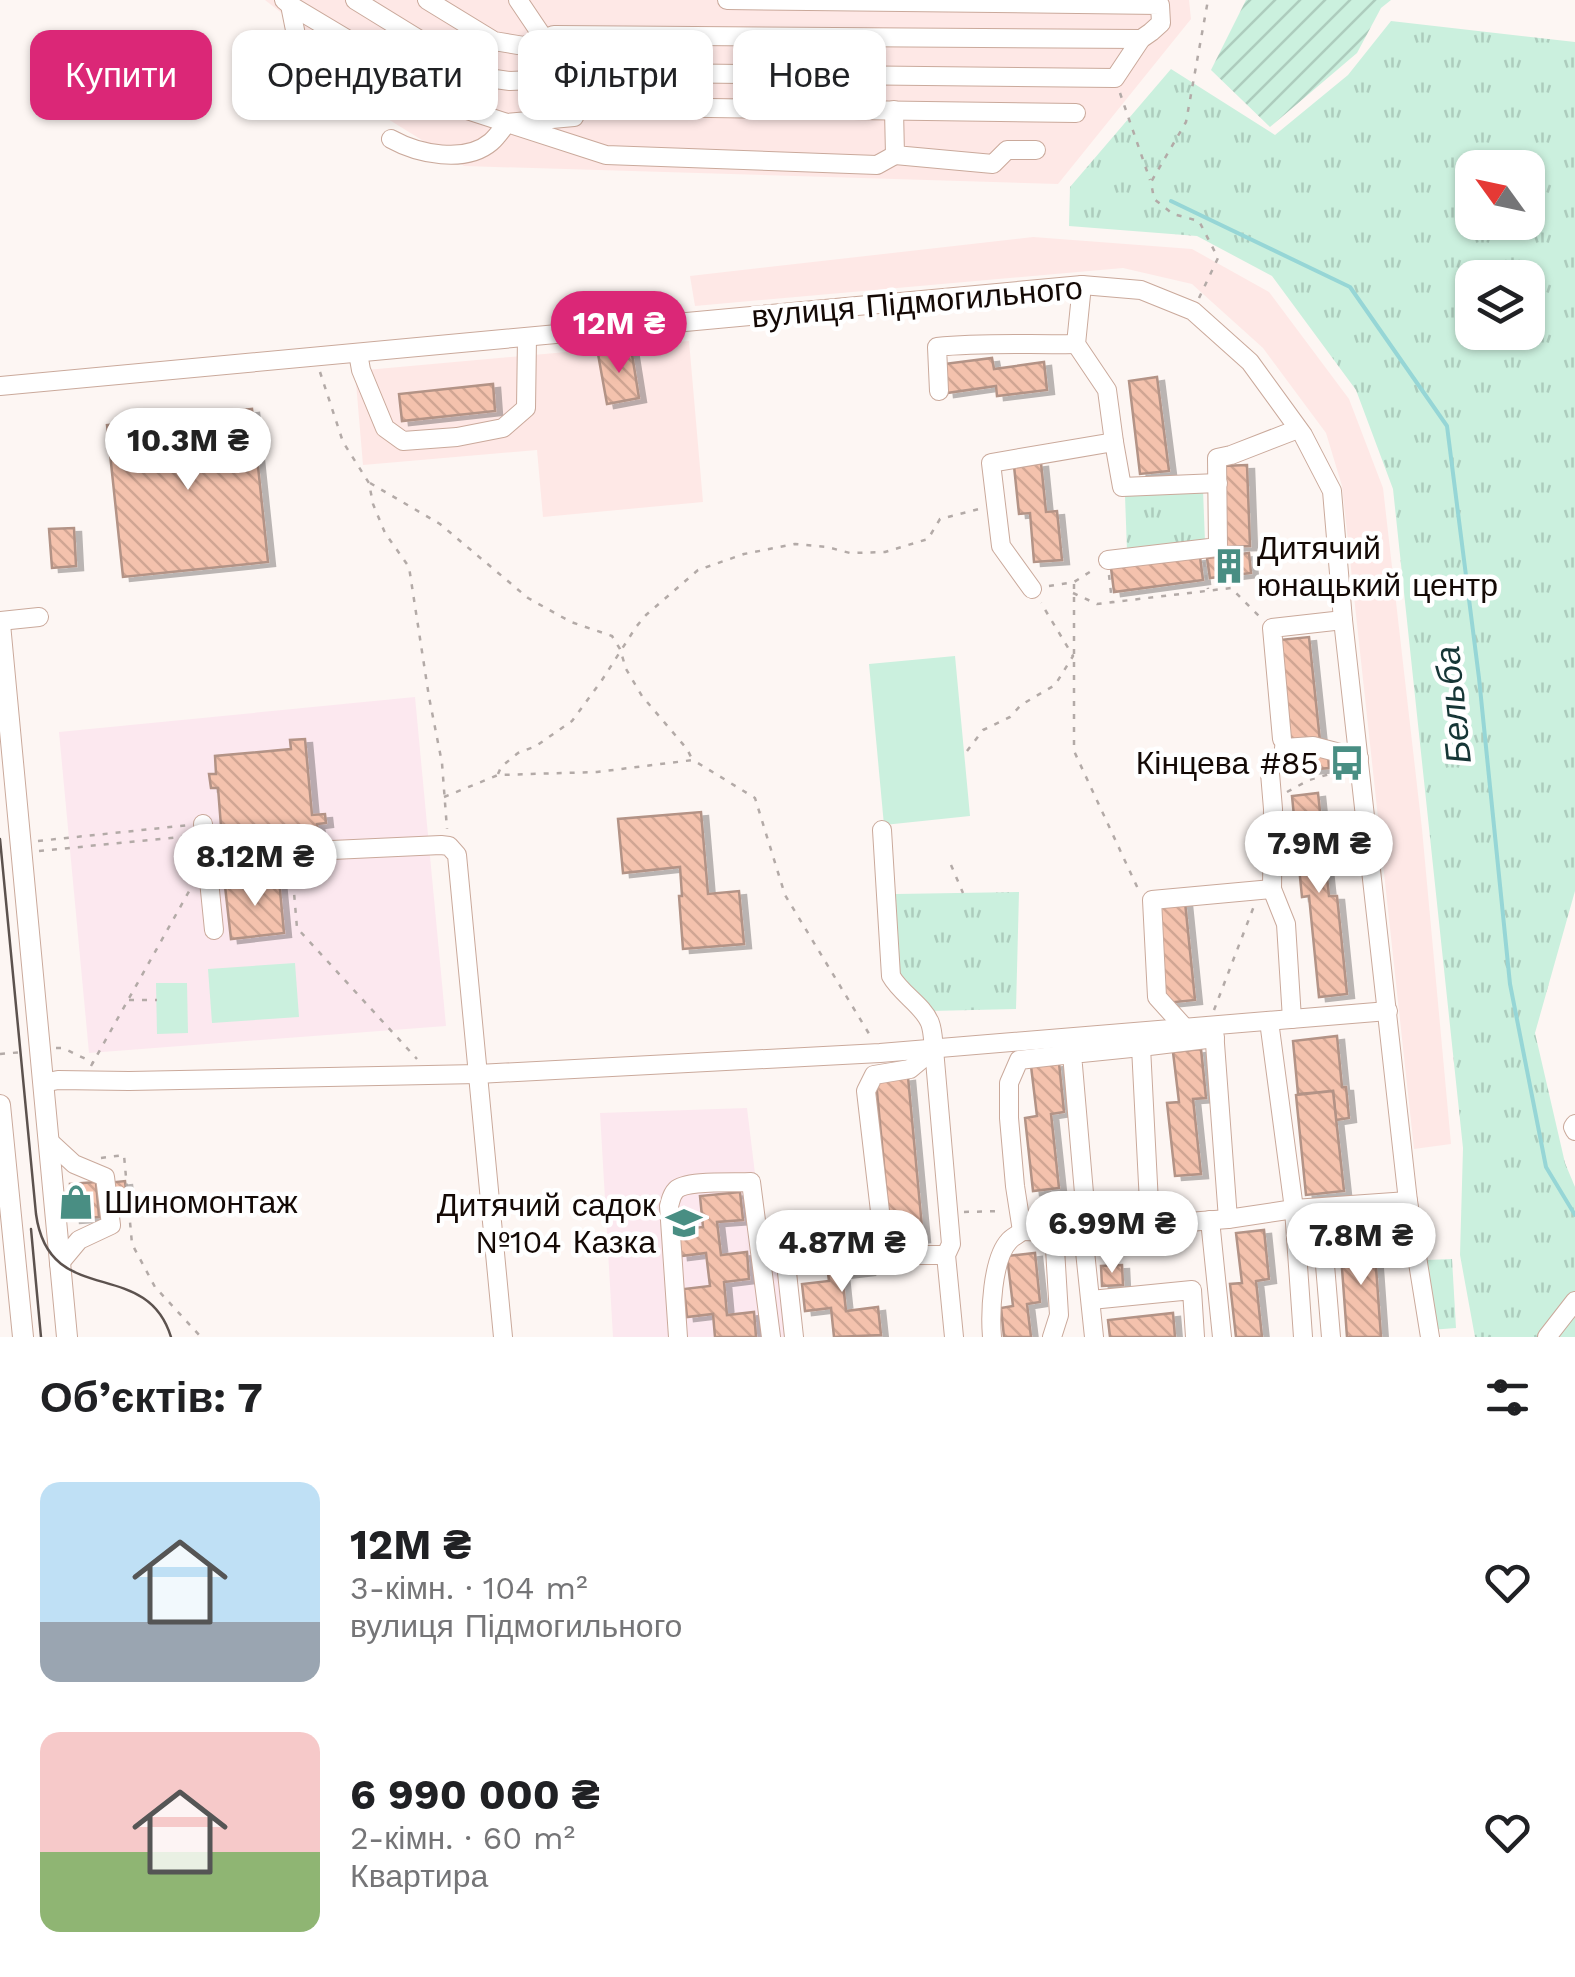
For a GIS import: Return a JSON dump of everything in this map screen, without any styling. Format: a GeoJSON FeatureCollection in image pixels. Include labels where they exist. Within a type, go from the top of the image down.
{"type":"FeatureCollection","features":[{"type":"Feature","properties":{"kind":"main road"},"geometry":{"type":"LineString","coordinates":[[0,622],[66,1337]]}},
{"type":"Feature","properties":{"kind":"main road"},"geometry":{"type":"LineString","coordinates":[[0,1105],[4,1208],[23,1337]]}},
{"type":"Feature","properties":{"kind":"street"},"geometry":{"type":"LineString","coordinates":[[355,0],[472,72],[518,81]]}},
{"type":"Feature","properties":{"kind":"street"},"geometry":{"type":"LineString","coordinates":[[427,0],[494,41],[518,45]]}},
{"type":"Feature","properties":{"kind":"street"},"geometry":{"type":"LineString","coordinates":[[518,0],[538,30]]}},
{"type":"Feature","properties":{"kind":"street"},"geometry":{"type":"LineString","coordinates":[[713,74],[1115,78],[1141,39],[1161,22],[1160,5],[727,0]]}},
{"type":"Feature","properties":{"kind":"street"},"geometry":{"type":"LineString","coordinates":[[287,3],[294,30]]}},
{"type":"Feature","properties":{"kind":"street"},"geometry":{"type":"LineString","coordinates":[[287,3],[464,109],[606,155],[877,164],[895,155],[993,164],[1007,150],[1036,150]]}},
{"type":"Feature","properties":{"kind":"street"},"geometry":{"type":"LineString","coordinates":[[713,36],[1141,39]]}},
{"type":"Feature","properties":{"kind":"street"},"geometry":{"type":"LineString","coordinates":[[713,108],[1076,113]]}},
{"type":"Feature","properties":{"kind":"street"},"geometry":{"type":"LineString","coordinates":[[894,110],[895,155]]}},
{"type":"Feature","properties":{"kind":"street"},"geometry":{"type":"LineString","coordinates":[[391,139],[426,152],[469,154],[491,142],[506,123],[540,120]]}},
{"type":"Feature","properties":{"kind":"street"},"geometry":{"type":"LineString","coordinates":[[1082,285],[1076,344],[1108,390],[1122,488],[1218,483]]}},
{"type":"Feature","properties":{"kind":"street","name":"вулиця Підмогильного"},"geometry":{"type":"LineString","coordinates":[[0,386],[1082,285],[1141,290],[1193,310],[1250,362],[1298,429],[1332,490],[1408,1201],[1430,1337]]}},
{"type":"Feature","properties":{"kind":"street"},"geometry":{"type":"LineString","coordinates":[[358,353],[385,428],[403,441],[457,437],[503,428],[526,408],[527,337]]}},
{"type":"Feature","properties":{"kind":"street"},"geometry":{"type":"LineString","coordinates":[[939,391],[937,347],[973,343],[1076,344]]}},
{"type":"Feature","properties":{"kind":"street"},"geometry":{"type":"LineString","coordinates":[[1108,560],[1218,547],[1217,458],[1298,429]]}},
{"type":"Feature","properties":{"kind":"street"},"geometry":{"type":"LineString","coordinates":[[1032,589],[1001,546],[990,463],[1114,442]]}},
{"type":"Feature","properties":{"kind":"street"},"geometry":{"type":"LineString","coordinates":[[0,622],[39,618]]}},
{"type":"Feature","properties":{"kind":"street"},"geometry":{"type":"LineString","coordinates":[[1344,620],[1272,628],[1283,744],[1312,746],[1360,762]]}},
{"type":"Feature","properties":{"kind":"street"},"geometry":{"type":"LineString","coordinates":[[1270,773],[1272,889],[1286,924],[1292,1019]]}},
{"type":"Feature","properties":{"kind":"street"},"geometry":{"type":"LineString","coordinates":[[203,829],[214,930]]}},
{"type":"Feature","properties":{"kind":"street"},"geometry":{"type":"LineString","coordinates":[[882,830],[891,976],[899,990],[923,1010],[934,1049],[951,1244],[946,1255],[954,1337]]}},
{"type":"Feature","properties":{"kind":"street"},"geometry":{"type":"LineString","coordinates":[[207,861],[448,846],[454,850],[503,1337]]}},
{"type":"Feature","properties":{"kind":"street"},"geometry":{"type":"LineString","coordinates":[[1185,1028],[1157,997],[1152,900],[1272,889]]}},
{"type":"Feature","properties":{"kind":"street"},"geometry":{"type":"LineString","coordinates":[[1022,1231],[1009,1118],[1010,1083],[1020,1060],[1141,1047],[1269,1021],[1388,1010]]}},
{"type":"Feature","properties":{"kind":"street"},"geometry":{"type":"LineString","coordinates":[[1269,1021],[1294,1209],[1303,1337]]}},
{"type":"Feature","properties":{"kind":"street"},"geometry":{"type":"LineString","coordinates":[[44,1083],[478,1074],[880,1053],[1185,1028],[1212,1030]]}},
{"type":"Feature","properties":{"kind":"street"},"geometry":{"type":"LineString","coordinates":[[1212,1030],[1222,1337]]}},
{"type":"Feature","properties":{"kind":"street"},"geometry":{"type":"LineString","coordinates":[[1141,1047],[1150,1223]]}},
{"type":"Feature","properties":{"kind":"street"},"geometry":{"type":"LineString","coordinates":[[934,1049],[910,1068],[874,1074],[866,1091],[883,1237],[896,1254],[946,1255]]}},
{"type":"Feature","properties":{"kind":"street"},"geometry":{"type":"LineString","coordinates":[[1072,1054],[1094,1337]]}},
{"type":"Feature","properties":{"kind":"street"},"geometry":{"type":"LineString","coordinates":[[49,1141],[74,1164],[105,1177],[111,1224],[80,1240],[60,1264]]}},
{"type":"Feature","properties":{"kind":"street"},"geometry":{"type":"LineString","coordinates":[[678,1337],[669,1206],[674,1191],[687,1185],[751,1182],[771,1337]]}},
{"type":"Feature","properties":{"kind":"street"},"geometry":{"type":"LineString","coordinates":[[992,1337],[989,1309],[1001,1253],[1008,1241],[1022,1231],[1219,1220],[1294,1209],[1408,1201]]}},
{"type":"Feature","properties":{"kind":"street"},"geometry":{"type":"LineString","coordinates":[[1052,1337],[1060,1315],[1054,1232]]}},
{"type":"Feature","properties":{"kind":"street"},"geometry":{"type":"LineString","coordinates":[[794,1337],[785,1254],[792,1240],[855,1233],[866,1236]]}},
{"type":"Feature","properties":{"kind":"street"},"geometry":{"type":"LineString","coordinates":[[1325,1265],[1331,1337]]}},
{"type":"Feature","properties":{"kind":"street"},"geometry":{"type":"LineString","coordinates":[[1091,1300],[1192,1290],[1194,1337]]}},
{"type":"Feature","properties":{"kind":"street"},"geometry":{"type":"LineString","coordinates":[[1547,1337],[1575,1301]]}},
{"type":"Feature","properties":{"kind":"path"},"geometry":{"type":"LineString","coordinates":[[1151,182],[1186,122],[1208,0]]}},
{"type":"Feature","properties":{"kind":"path"},"geometry":{"type":"LineString","coordinates":[[1115,78],[1154,199],[1173,214],[1199,221],[1218,258],[1193,310]]}},
{"type":"Feature","properties":{"kind":"path"},"geometry":{"type":"LineString","coordinates":[[313,357],[343,442],[369,483],[385,533],[409,566],[442,764],[448,846]]}},
{"type":"Feature","properties":{"kind":"path"},"geometry":{"type":"LineString","coordinates":[[369,483],[440,524],[528,598],[571,622],[612,636],[642,696],[692,760],[754,798],[785,895],[880,1053]]}},
{"type":"Feature","properties":{"kind":"path"},"geometry":{"type":"LineString","coordinates":[[498,775],[501,767],[518,753],[546,740],[572,721],[646,615],[698,570],[744,554],[795,544],[850,553],[895,551],[928,539],[940,519],[996,505]]}},
{"type":"Feature","properties":{"kind":"path"},"geometry":{"type":"LineString","coordinates":[[1202,549],[1208,591]]}},
{"type":"Feature","properties":{"kind":"path"},"geometry":{"type":"LineString","coordinates":[[1073,656],[1032,589],[1074,582],[1108,560],[1112,602]]}},
{"type":"Feature","properties":{"kind":"path"},"geometry":{"type":"LineString","coordinates":[[1074,582],[1074,751],[1137,889]]}},
{"type":"Feature","properties":{"kind":"path"},"geometry":{"type":"LineString","coordinates":[[1073,593],[1098,604],[1231,588],[1272,628]]}},
{"type":"Feature","properties":{"kind":"path"},"geometry":{"type":"LineString","coordinates":[[967,751],[983,730],[1055,685],[1073,656]]}},
{"type":"Feature","properties":{"kind":"path"},"geometry":{"type":"LineString","coordinates":[[444,797],[498,775],[597,772],[692,760]]}},
{"type":"Feature","properties":{"kind":"path"},"geometry":{"type":"LineString","coordinates":[[1273,809],[1289,789],[1360,762]]}},
{"type":"Feature","properties":{"kind":"path"},"geometry":{"type":"LineString","coordinates":[[22,848],[203,829]]}},
{"type":"Feature","properties":{"kind":"path"},"geometry":{"type":"LineString","coordinates":[[22,848],[203,829]]}},
{"type":"Feature","properties":{"kind":"path"},"geometry":{"type":"LineString","coordinates":[[290,854],[297,928],[431,1075]]}},
{"type":"Feature","properties":{"kind":"path"},"geometry":{"type":"LineString","coordinates":[[82,1080],[207,861]]}},
{"type":"Feature","properties":{"kind":"path"},"geometry":{"type":"LineString","coordinates":[[951,865],[963,893]]}},
{"type":"Feature","properties":{"kind":"path"},"geometry":{"type":"LineString","coordinates":[[1212,1030],[1255,905],[1272,889]]}},
{"type":"Feature","properties":{"kind":"path"},"geometry":{"type":"LineString","coordinates":[[128,1000],[157,1000]]}},
{"type":"Feature","properties":{"kind":"path"},"geometry":{"type":"LineString","coordinates":[[56,1048],[129,1081]]}},
{"type":"Feature","properties":{"kind":"path"},"geometry":{"type":"LineString","coordinates":[[947,1213],[999,1210]]}},
{"type":"Feature","properties":{"kind":"shaded area"},"geometry":{"type":"Polygon","coordinates":[[[265,0],[1189,0],[1191,19],[1058,184],[464,166],[389,120],[498,120],[498,30],[290,30],[288,18],[265,0]]]}},
{"type":"Feature","properties":{"kind":"shaded area"},"geometry":{"type":"Polygon","coordinates":[[[1033,237],[1192,249],[1269,292],[1349,399],[1383,488],[1422,829],[1451,1144],[1414,1149],[1342,486],[1326,433],[1263,348],[1192,284],[1123,268],[695,306],[690,276],[1033,237]]]}},
{"type":"Feature","properties":{"kind":"shaded area"},"geometry":{"type":"Polygon","coordinates":[[[689,341],[703,502],[543,517],[537,450],[363,465],[355,371],[689,341]]]}},
{"type":"Feature","properties":{"kind":"shaded area"},"geometry":{"type":"Polygon","coordinates":[[[415,697],[446,1026],[89,1053],[59,732],[415,697]]]}},
{"type":"Feature","properties":{"kind":"shaded area","name":"Дитячий садок №104 Казка"},"geometry":{"type":"Polygon","coordinates":[[[747,1108],[761,1223],[773,1222],[787,1337],[613,1337],[600,1113],[747,1108]]]}},
{"type":"Feature","properties":{"kind":"green space"},"geometry":{"type":"Polygon","coordinates":[[[1246,0],[1391,0],[1381,8],[1357,53],[1270,127],[1211,70],[1246,0]]]}},
{"type":"Feature","properties":{"kind":"green space"},"geometry":{"type":"Polygon","coordinates":[[[1391,21],[1575,42],[1575,891],[1535,1033],[1565,1163],[1575,1187],[1575,1337],[1475,1337],[1460,1255],[1463,1148],[1393,489],[1356,390],[1272,276],[1197,236],[1069,226],[1070,187],[1171,69],[1275,135],[1348,75],[1391,21]]]}},
{"type":"Feature","properties":{"kind":"green space"},"geometry":{"type":"Polygon","coordinates":[[[1203,490],[1205,542],[1127,550],[1125,496],[1203,490]]]}},
{"type":"Feature","properties":{"kind":"green space"},"geometry":{"type":"Polygon","coordinates":[[[955,656],[970,816],[884,825],[869,664],[955,656]]]}},
{"type":"Feature","properties":{"kind":"green space"},"geometry":{"type":"Polygon","coordinates":[[[1019,892],[1016,1009],[930,1011],[897,978],[896,894],[1019,892]]]}},
{"type":"Feature","properties":{"kind":"green space"},"geometry":{"type":"Polygon","coordinates":[[[295,963],[299,1017],[212,1023],[208,969],[295,963]]]}},
{"type":"Feature","properties":{"kind":"green space"},"geometry":{"type":"Polygon","coordinates":[[[156,983],[187,983],[188,1033],[157,1034],[156,983]]]}},
{"type":"Feature","properties":{"kind":"green space"},"geometry":{"type":"Polygon","coordinates":[[[1452,1259],[1456,1328],[1430,1330],[1426,1260],[1452,1259]]]}},
{"type":"Feature","properties":{"kind":"building"},"geometry":{"type":"Polygon","coordinates":[[[631,348],[639,398],[607,404],[598,354],[631,348]]]}},
{"type":"Feature","properties":{"kind":"building"},"geometry":{"type":"Polygon","coordinates":[[[992,358],[994,369],[1044,362],[1047,390],[997,396],[996,386],[947,393],[944,364],[992,358]]]}},
{"type":"Feature","properties":{"kind":"building"},"geometry":{"type":"Polygon","coordinates":[[[1157,377],[1169,471],[1140,474],[1129,381],[1157,377]]]}},
{"type":"Feature","properties":{"kind":"building"},"geometry":{"type":"Polygon","coordinates":[[[493,384],[495,411],[402,421],[399,394],[493,384]]]}},
{"type":"Feature","properties":{"kind":"building"},"geometry":{"type":"Polygon","coordinates":[[[252,409],[268,562],[123,577],[107,425],[252,409]]]}},
{"type":"Feature","properties":{"kind":"building"},"geometry":{"type":"Polygon","coordinates":[[[1041,463],[1046,512],[1057,511],[1062,560],[1034,562],[1030,513],[1019,514],[1014,466],[1041,463]]]}},
{"type":"Feature","properties":{"kind":"building"},"geometry":{"type":"Polygon","coordinates":[[[1247,465],[1250,546],[1225,547],[1222,466],[1247,465]]]}},
{"type":"Feature","properties":{"kind":"building"},"geometry":{"type":"Polygon","coordinates":[[[74,528],[76,566],[52,568],[49,529],[74,528]]]}},
{"type":"Feature","properties":{"kind":"building","name":"Дитячий юнацький центр"},"geometry":{"type":"Polygon","coordinates":[[[1249,553],[1251,573],[1210,578],[1207,558],[1249,553]]]}},
{"type":"Feature","properties":{"kind":"building"},"geometry":{"type":"Polygon","coordinates":[[[1200,557],[1203,580],[1114,592],[1111,568],[1200,557]]]}},
{"type":"Feature","properties":{"kind":"building"},"geometry":{"type":"Polygon","coordinates":[[[1309,637],[1320,741],[1291,745],[1279,640],[1309,637]]]}},
{"type":"Feature","properties":{"kind":"building"},"geometry":{"type":"Polygon","coordinates":[[[305,739],[312,815],[325,814],[326,823],[317,824],[319,837],[237,844],[238,851],[223,852],[218,788],[211,788],[209,774],[216,774],[215,756],[291,749],[290,740],[305,739]]]}},
{"type":"Feature","properties":{"kind":"building"},"geometry":{"type":"Polygon","coordinates":[[[1328,754],[1329,768],[1306,770],[1305,756],[1328,754]]]}},
{"type":"Feature","properties":{"kind":"building"},"geometry":{"type":"Polygon","coordinates":[[[1318,793],[1329,896],[1337,896],[1347,994],[1319,997],[1309,896],[1302,897],[1292,796],[1318,793]]]}},
{"type":"Feature","properties":{"kind":"building"},"geometry":{"type":"Polygon","coordinates":[[[701,812],[708,894],[739,891],[744,944],[683,949],[680,867],[623,873],[618,819],[701,812]]]}},
{"type":"Feature","properties":{"kind":"building"},"geometry":{"type":"Polygon","coordinates":[[[279,880],[284,933],[231,939],[225,886],[279,880]]]}},
{"type":"Feature","properties":{"kind":"building"},"geometry":{"type":"Polygon","coordinates":[[[1185,902],[1195,1000],[1166,1003],[1156,905],[1185,902]]]}},
{"type":"Feature","properties":{"kind":"building"},"geometry":{"type":"Polygon","coordinates":[[[1337,1036],[1349,1118],[1336,1120],[1333,1091],[1298,1094],[1293,1041],[1337,1036]]]}},
{"type":"Feature","properties":{"kind":"building"},"geometry":{"type":"Polygon","coordinates":[[[1201,1049],[1206,1098],[1193,1099],[1201,1174],[1175,1176],[1167,1103],[1179,1102],[1173,1052],[1201,1049]]]}},
{"type":"Feature","properties":{"kind":"building"},"geometry":{"type":"Polygon","coordinates":[[[1059,1063],[1064,1112],[1051,1114],[1059,1188],[1033,1191],[1025,1118],[1037,1116],[1031,1066],[1059,1063]]]}},
{"type":"Feature","properties":{"kind":"building"},"geometry":{"type":"Polygon","coordinates":[[[908,1077],[923,1238],[891,1240],[876,1081],[908,1077]]]}},
{"type":"Feature","properties":{"kind":"building"},"geometry":{"type":"Polygon","coordinates":[[[1333,1091],[1344,1191],[1306,1195],[1296,1095],[1333,1091]]]}},
{"type":"Feature","properties":{"kind":"building"},"geometry":{"type":"Polygon","coordinates":[[[125,1181],[128,1210],[98,1214],[96,1184],[125,1181]]]}},
{"type":"Feature","properties":{"kind":"building"},"geometry":{"type":"Polygon","coordinates":[[[96,1182],[99,1217],[73,1219],[70,1184],[96,1182]]]}},
{"type":"Feature","properties":{"kind":"building"},"geometry":{"type":"Polygon","coordinates":[[[740,1192],[743,1220],[717,1222],[721,1255],[747,1252],[749,1279],[724,1282],[727,1315],[754,1312],[756,1337],[715,1337],[713,1314],[687,1317],[684,1289],[710,1286],[706,1253],[681,1256],[678,1230],[703,1227],[700,1196],[740,1192]]]}},
{"type":"Feature","properties":{"kind":"building"},"geometry":{"type":"Polygon","coordinates":[[[1264,1230],[1269,1279],[1256,1281],[1262,1337],[1236,1337],[1230,1284],[1242,1283],[1236,1233],[1264,1230]]]}},
{"type":"Feature","properties":{"kind":"building"},"geometry":{"type":"Polygon","coordinates":[[[1374,1239],[1381,1337],[1347,1337],[1340,1241],[1374,1239]]]}},
{"type":"Feature","properties":{"kind":"building"},"geometry":{"type":"Polygon","coordinates":[[[864,1245],[868,1271],[842,1274],[846,1311],[878,1307],[881,1335],[834,1337],[831,1308],[805,1311],[802,1284],[829,1281],[825,1250],[864,1245]]]}},
{"type":"Feature","properties":{"kind":"building"},"geometry":{"type":"Polygon","coordinates":[[[1035,1253],[1040,1302],[1027,1304],[1031,1337],[1004,1337],[1001,1308],[1013,1306],[1007,1256],[1035,1253]]]}},
{"type":"Feature","properties":{"kind":"building"},"geometry":{"type":"Polygon","coordinates":[[[1122,1265],[1123,1285],[1102,1286],[1101,1266],[1122,1265]]]}},
{"type":"Feature","properties":{"kind":"building"},"geometry":{"type":"Polygon","coordinates":[[[1173,1313],[1175,1337],[1110,1337],[1108,1320],[1173,1313]]]}},
{"type":"Feature","properties":{"kind":"waterway","name":"Бельба"},"geometry":{"type":"LineString","coordinates":[[1171,201],[1350,287],[1447,426],[1479,678],[1510,984],[1546,1167],[1575,1215]]}},
{"type":"Feature","properties":{"kind":"tram line"},"geometry":{"type":"LineString","coordinates":[[0,839],[36,1214],[45,1243],[59,1262],[78,1273],[141,1297],[159,1312],[171,1337]]}},
{"type":"Feature","properties":{"kind":"tram line"},"geometry":{"type":"LineString","coordinates":[[31,1229],[41,1337]]}},
{"type":"Feature","properties":{"kind":"place","name":"Дитячий юнацький центр"},"geometry":{"type":"Point","coordinates":[1229,566]}},
{"type":"Feature","properties":{"kind":"place","name":"Кінцева #85"},"geometry":{"type":"Point","coordinates":[1347,763]}},
{"type":"Feature","properties":{"kind":"place","name":"Шиномонтаж"},"geometry":{"type":"Point","coordinates":[76,1202]}},
{"type":"Feature","properties":{"kind":"place","name":"Дитячий садок №104 Казка"},"geometry":{"type":"Point","coordinates":[684,1223]}}]}
